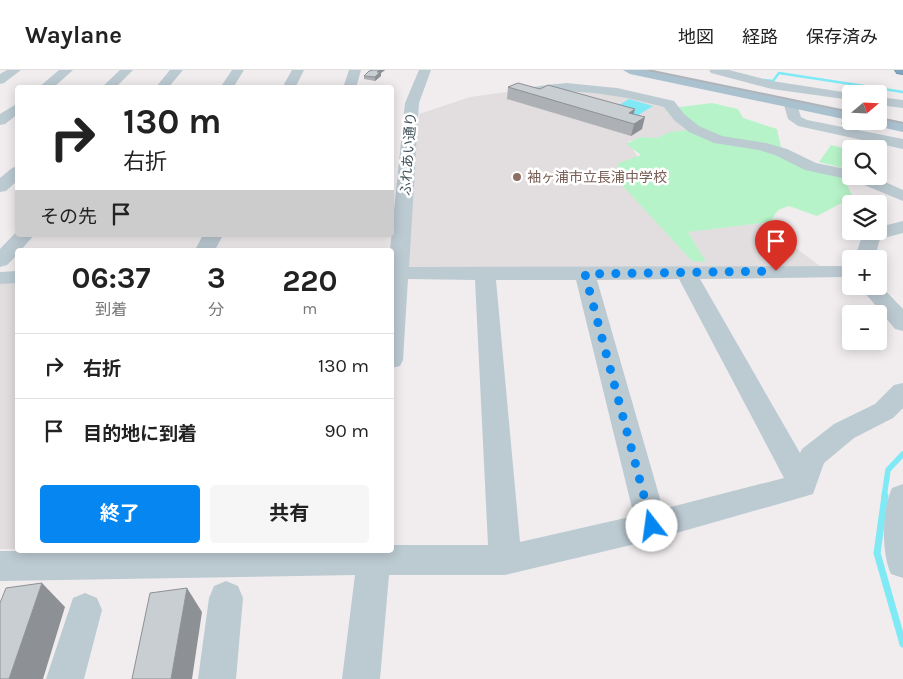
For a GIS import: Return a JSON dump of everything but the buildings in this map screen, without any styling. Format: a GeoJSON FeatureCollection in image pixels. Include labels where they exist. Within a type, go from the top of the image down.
{"type":"FeatureCollection","features":[{"type":"Feature","properties":{"kind":"main road"},"geometry":{"type":"LineString","coordinates":[[630,70],[791,105],[842,119]]}},
{"type":"Feature","properties":{"kind":"main road"},"geometry":{"type":"LineString","coordinates":[[888,124],[903,127]]}},
{"type":"Feature","properties":{"kind":"street"},"geometry":{"type":"LineString","coordinates":[[0,80],[15,70]]}},
{"type":"Feature","properties":{"kind":"street"},"geometry":{"type":"LineString","coordinates":[[48,85],[67,70]]}},
{"type":"Feature","properties":{"kind":"street"},"geometry":{"type":"LineString","coordinates":[[110,85],[126,70]]}},
{"type":"Feature","properties":{"kind":"street"},"geometry":{"type":"LineString","coordinates":[[164,85],[177,70]]}},
{"type":"Feature","properties":{"kind":"street"},"geometry":{"type":"LineString","coordinates":[[228,85],[238,70]]}},
{"type":"Feature","properties":{"kind":"street"},"geometry":{"type":"LineString","coordinates":[[290,85],[298,70]]}},
{"type":"Feature","properties":{"kind":"street"},"geometry":{"type":"LineString","coordinates":[[350,85],[355,70]]}},
{"type":"Feature","properties":{"kind":"street","name":"ふれあい通り"},"geometry":{"type":"LineString","coordinates":[[394,295],[405,103],[425,70]]}},
{"type":"Feature","properties":{"kind":"street"},"geometry":{"type":"LineString","coordinates":[[715,70],[772,85],[842,95]]}},
{"type":"Feature","properties":{"kind":"street"},"geometry":{"type":"LineString","coordinates":[[618,91],[647,74]]}},
{"type":"Feature","properties":{"kind":"street"},"geometry":{"type":"LineString","coordinates":[[533,90],[544,91],[565,87],[618,91],[669,104],[679,117],[694,128],[719,140],[761,146],[781,152],[811,167],[842,173]]}},
{"type":"Feature","properties":{"kind":"street"},"geometry":{"type":"LineString","coordinates":[[888,102],[903,104]]}},
{"type":"Feature","properties":{"kind":"street"},"geometry":{"type":"LineString","coordinates":[[0,105],[15,106]]}},
{"type":"Feature","properties":{"kind":"street"},"geometry":{"type":"LineString","coordinates":[[791,105],[795,119],[804,123],[903,144]]}},
{"type":"Feature","properties":{"kind":"street"},"geometry":{"type":"LineString","coordinates":[[0,121],[15,108]]}},
{"type":"Feature","properties":{"kind":"street"},"geometry":{"type":"LineString","coordinates":[[0,187],[15,174]]}},
{"type":"Feature","properties":{"kind":"street"},"geometry":{"type":"LineString","coordinates":[[878,185],[903,196]]}},
{"type":"Feature","properties":{"kind":"street"},"geometry":{"type":"LineString","coordinates":[[867,250],[871,235],[903,227]]}},
{"type":"Feature","properties":{"kind":"street"},"geometry":{"type":"LineString","coordinates":[[0,261],[22,237]]}},
{"type":"Feature","properties":{"kind":"street"},"geometry":{"type":"LineString","coordinates":[[395,273],[585,274],[842,267]]}},
{"type":"Feature","properties":{"kind":"street"},"geometry":{"type":"LineString","coordinates":[[686,272],[803,485]]}},
{"type":"Feature","properties":{"kind":"street"},"geometry":{"type":"LineString","coordinates":[[484,274],[505,560]]}},
{"type":"Feature","properties":{"kind":"street"},"geometry":{"type":"LineString","coordinates":[[585,274],[652,526]]}},
{"type":"Feature","properties":{"kind":"street"},"geometry":{"type":"LineString","coordinates":[[0,278],[15,277]]}},
{"type":"Feature","properties":{"kind":"street"},"geometry":{"type":"LineString","coordinates":[[880,295],[903,324]]}},
{"type":"Feature","properties":{"kind":"street"},"geometry":{"type":"LineString","coordinates":[[803,485],[812,456],[844,431],[884,411],[903,392]]}},
{"type":"Feature","properties":{"kind":"street"},"geometry":{"type":"LineString","coordinates":[[0,566],[375,555],[505,560],[652,526],[803,485]]}},
{"type":"Feature","properties":{"kind":"street"},"geometry":{"type":"LineString","coordinates":[[902,507],[900,549],[903,563]]}},
{"type":"Feature","properties":{"kind":"street"},"geometry":{"type":"LineString","coordinates":[[361,679],[375,555]]}},
{"type":"Feature","properties":{"kind":"street"},"geometry":{"type":"LineString","coordinates":[[217,679],[226,598]]}},
{"type":"Feature","properties":{"kind":"street"},"geometry":{"type":"LineString","coordinates":[[66,679],[85,610]]}},
{"type":"Feature","properties":{"kind":"shaded area","name":"袖ヶ浦市立長浦中学校"},"geometry":{"type":"Polygon","coordinates":[[[566,88],[618,93],[662,104],[671,111],[681,126],[697,136],[628,141],[683,232],[762,223],[820,266],[407,269],[419,114],[470,97],[528,89],[566,88]]]}},
{"type":"Feature","properties":{"kind":"shaded area"},"geometry":{"type":"Polygon","coordinates":[[[0,282],[15,282],[15,549],[0,549],[0,282]]]}},
{"type":"Feature","properties":{"kind":"green space"},"geometry":{"type":"Polygon","coordinates":[[[712,103],[738,109],[743,118],[777,129],[781,147],[807,161],[840,171],[842,185],[847,185],[852,195],[842,195],[842,203],[817,216],[789,206],[778,210],[770,222],[688,232],[706,262],[692,261],[620,183],[617,164],[641,155],[626,144],[640,137],[657,138],[670,132],[689,130],[664,109],[712,103]]]}},
{"type":"Feature","properties":{"kind":"green space"},"geometry":{"type":"Polygon","coordinates":[[[831,145],[842,148],[842,168],[819,162],[831,145]]]}},
{"type":"Feature","properties":{"kind":"water"},"geometry":{"type":"Polygon","coordinates":[[[629,99],[653,106],[635,117],[611,110],[629,99]]]}},
{"type":"Feature","properties":{"kind":"waterway"},"geometry":{"type":"LineString","coordinates":[[764,80],[773,81],[779,73],[903,92]]}},
{"type":"Feature","properties":{"kind":"waterway"},"geometry":{"type":"LineString","coordinates":[[884,497],[888,470],[903,454]]}},
{"type":"Feature","properties":{"kind":"waterway"},"geometry":{"type":"LineString","coordinates":[[885,496],[877,553],[903,644]]}},
{"type":"Feature","properties":{"kind":"railway"},"geometry":{"type":"LineString","coordinates":[[648,70],[842,110]]}},
{"type":"Feature","properties":{"kind":"railway"},"geometry":{"type":"LineString","coordinates":[[888,120],[903,123]]}},
{"type":"Feature","properties":{"kind":"place","name":"袖ヶ浦市立長浦中学校"},"geometry":{"type":"Point","coordinates":[517,177]}},
{"type":"Feature","properties":{"kind":"route"},"geometry":{"type":"LineString","coordinates":[[652,526],[585,274],[776,271]]}}]}
